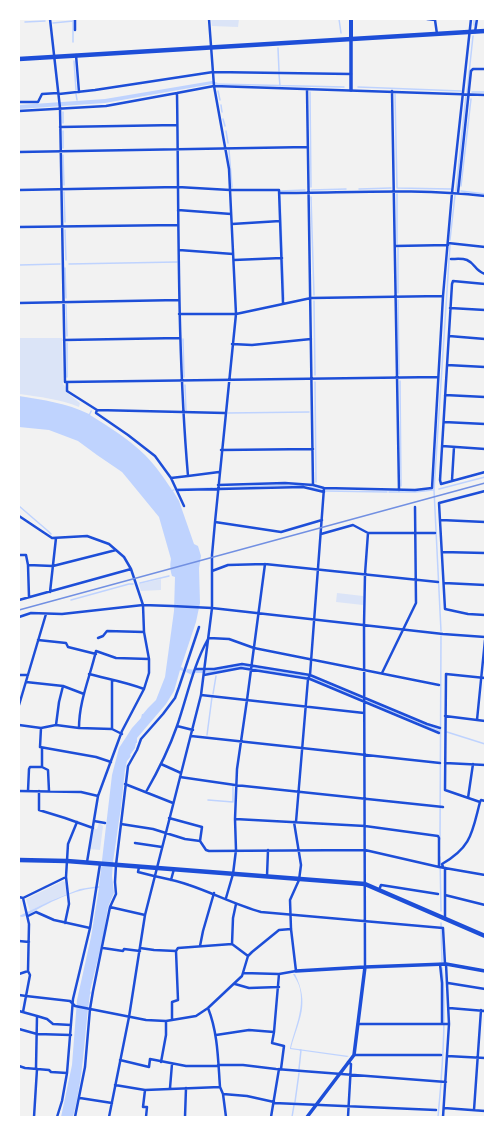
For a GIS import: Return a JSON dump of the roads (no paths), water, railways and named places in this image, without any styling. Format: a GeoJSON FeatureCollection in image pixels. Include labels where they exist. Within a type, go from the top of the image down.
{"type":"FeatureCollection","features":[{"type":"Feature","properties":{"kind":"main road"},"geometry":{"type":"LineString","coordinates":[[351,19],[351,38]]}},
{"type":"Feature","properties":{"kind":"main road"},"geometry":{"type":"LineString","coordinates":[[19,59],[485,31]]}},
{"type":"Feature","properties":{"kind":"main road"},"geometry":{"type":"LineString","coordinates":[[19,860],[67,861],[365,884],[485,936]]}},
{"type":"Feature","properties":{"kind":"street"},"geometry":{"type":"LineString","coordinates":[[50,19],[60,107],[65,382],[67,382],[67,391],[97,410],[225,413]]}},
{"type":"Feature","properties":{"kind":"street"},"geometry":{"type":"LineString","coordinates":[[75,19],[75,30]]}},
{"type":"Feature","properties":{"kind":"street"},"geometry":{"type":"LineString","coordinates":[[109,1117],[129,1017],[145,915],[201,695],[212,608],[212,571],[219,472],[236,314],[229,169],[214,84],[209,19]]}},
{"type":"Feature","properties":{"kind":"street"},"geometry":{"type":"LineString","coordinates":[[427,19],[435,19],[437,34]]}},
{"type":"Feature","properties":{"kind":"street"},"geometry":{"type":"LineString","coordinates":[[218,486],[285,483],[313,485],[324,488],[399,490],[432,488],[443,296],[452,193],[471,19]]}},
{"type":"Feature","properties":{"kind":"street"},"geometry":{"type":"LineString","coordinates":[[475,32],[477,19]]}},
{"type":"Feature","properties":{"kind":"street"},"geometry":{"type":"LineString","coordinates":[[351,38],[351,90]]}},
{"type":"Feature","properties":{"kind":"street"},"geometry":{"type":"LineString","coordinates":[[76,56],[79,92]]}},
{"type":"Feature","properties":{"kind":"street"},"geometry":{"type":"LineString","coordinates":[[458,193],[471,71],[473,69],[485,69]]}},
{"type":"Feature","properties":{"kind":"street"},"geometry":{"type":"LineString","coordinates":[[19,102],[38,102],[42,94],[79,92],[213,72],[351,74]]}},
{"type":"Feature","properties":{"kind":"street"},"geometry":{"type":"LineString","coordinates":[[19,111],[60,107],[106,106],[177,93],[214,84],[307,90],[392,91],[485,95]]}},
{"type":"Feature","properties":{"kind":"street"},"geometry":{"type":"LineString","coordinates":[[307,90],[313,485]]}},
{"type":"Feature","properties":{"kind":"street"},"geometry":{"type":"LineString","coordinates":[[392,91],[399,490]]}},
{"type":"Feature","properties":{"kind":"street"},"geometry":{"type":"LineString","coordinates":[[177,93],[179,314],[181,381],[188,476]]}},
{"type":"Feature","properties":{"kind":"street"},"geometry":{"type":"LineString","coordinates":[[60,127],[178,125]]}},
{"type":"Feature","properties":{"kind":"street"},"geometry":{"type":"LineString","coordinates":[[19,152],[308,147]]}},
{"type":"Feature","properties":{"kind":"street"},"geometry":{"type":"LineString","coordinates":[[19,190],[178,187],[230,190],[279,190],[283,303]]}},
{"type":"Feature","properties":{"kind":"street"},"geometry":{"type":"LineString","coordinates":[[279,193],[354,191],[458,193],[485,196]]}},
{"type":"Feature","properties":{"kind":"street"},"geometry":{"type":"LineString","coordinates":[[178,210],[231,214]]}},
{"type":"Feature","properties":{"kind":"street"},"geometry":{"type":"LineString","coordinates":[[232,224],[254,221],[280,221]]}},
{"type":"Feature","properties":{"kind":"street"},"geometry":{"type":"LineString","coordinates":[[19,227],[178,225]]}},
{"type":"Feature","properties":{"kind":"street"},"geometry":{"type":"LineString","coordinates":[[395,246],[448,244],[485,247]]}},
{"type":"Feature","properties":{"kind":"street"},"geometry":{"type":"LineString","coordinates":[[178,250],[233,254]]}},
{"type":"Feature","properties":{"kind":"street"},"geometry":{"type":"LineString","coordinates":[[234,260],[282,258]]}},
{"type":"Feature","properties":{"kind":"street"},"geometry":{"type":"LineString","coordinates":[[451,258],[468,260],[473,264],[478,272],[485,274]]}},
{"type":"Feature","properties":{"kind":"street"},"geometry":{"type":"LineString","coordinates":[[485,284],[453,282],[450,308],[440,480],[441,484],[485,472]]}},
{"type":"Feature","properties":{"kind":"street"},"geometry":{"type":"LineString","coordinates":[[179,314],[236,314],[311,298],[443,296]]}},
{"type":"Feature","properties":{"kind":"street"},"geometry":{"type":"LineString","coordinates":[[19,303],[179,300]]}},
{"type":"Feature","properties":{"kind":"street"},"geometry":{"type":"LineString","coordinates":[[450,308],[485,310]]}},
{"type":"Feature","properties":{"kind":"street"},"geometry":{"type":"LineString","coordinates":[[449,336],[485,339]]}},
{"type":"Feature","properties":{"kind":"street"},"geometry":{"type":"LineString","coordinates":[[64,340],[180,338]]}},
{"type":"Feature","properties":{"kind":"street"},"geometry":{"type":"LineString","coordinates":[[232,344],[252,345],[311,339]]}},
{"type":"Feature","properties":{"kind":"street"},"geometry":{"type":"LineString","coordinates":[[447,365],[485,368]]}},
{"type":"Feature","properties":{"kind":"street"},"geometry":{"type":"LineString","coordinates":[[67,382],[438,377]]}},
{"type":"Feature","properties":{"kind":"street"},"geometry":{"type":"LineString","coordinates":[[445,394],[485,397]]}},
{"type":"Feature","properties":{"kind":"street"},"geometry":{"type":"LineString","coordinates":[[97,410],[96,413],[155,456],[171,478],[184,506]]}},
{"type":"Feature","properties":{"kind":"street"},"geometry":{"type":"LineString","coordinates":[[444,422],[485,424]]}},
{"type":"Feature","properties":{"kind":"street"},"geometry":{"type":"LineString","coordinates":[[442,446],[485,449]]}},
{"type":"Feature","properties":{"kind":"street"},"geometry":{"type":"LineString","coordinates":[[452,481],[454,447]]}},
{"type":"Feature","properties":{"kind":"street"},"geometry":{"type":"LineString","coordinates":[[221,450],[313,449]]}},
{"type":"Feature","properties":{"kind":"street"},"geometry":{"type":"LineString","coordinates":[[171,478],[219,472]]}},
{"type":"Feature","properties":{"kind":"street"},"geometry":{"type":"LineString","coordinates":[[177,490],[303,487],[324,492]]}},
{"type":"Feature","properties":{"kind":"street"},"geometry":{"type":"LineString","coordinates":[[296,971],[291,929],[290,900],[299,880],[302,865],[295,822],[305,706],[308,679],[310,675],[324,488]]}},
{"type":"Feature","properties":{"kind":"street"},"geometry":{"type":"LineString","coordinates":[[485,491],[440,503],[445,609],[468,614],[485,615]]}},
{"type":"Feature","properties":{"kind":"street"},"geometry":{"type":"LineString","coordinates":[[382,674],[416,603],[415,507]]}},
{"type":"Feature","properties":{"kind":"street"},"geometry":{"type":"LineString","coordinates":[[19,516],[52,538],[87,536],[107,543],[124,556],[131,569],[143,605],[144,632],[150,660],[149,673],[144,688],[122,734],[98,796],[88,848],[87,863]]}},
{"type":"Feature","properties":{"kind":"street"},"geometry":{"type":"LineString","coordinates":[[215,522],[281,532],[322,520]]}},
{"type":"Feature","properties":{"kind":"street"},"geometry":{"type":"LineString","coordinates":[[441,520],[485,522]]}},
{"type":"Feature","properties":{"kind":"street"},"geometry":{"type":"LineString","coordinates":[[321,534],[353,525],[368,533],[435,533]]}},
{"type":"Feature","properties":{"kind":"street"},"geometry":{"type":"LineString","coordinates":[[307,1117],[354,1055],[365,967],[364,625],[365,574],[368,533]]}},
{"type":"Feature","properties":{"kind":"street"},"geometry":{"type":"LineString","coordinates":[[50,592],[56,538]]}},
{"type":"Feature","properties":{"kind":"street"},"geometry":{"type":"LineString","coordinates":[[28,565],[53,566],[116,550]]}},
{"type":"Feature","properties":{"kind":"street"},"geometry":{"type":"LineString","coordinates":[[442,552],[485,553]]}},
{"type":"Feature","properties":{"kind":"street"},"geometry":{"type":"LineString","coordinates":[[19,555],[26,555],[28,565],[29,597]]}},
{"type":"Feature","properties":{"kind":"street"},"geometry":{"type":"LineString","coordinates":[[212,571],[228,565],[265,564],[438,582]]}},
{"type":"Feature","properties":{"kind":"street"},"geometry":{"type":"LineString","coordinates":[[226,898],[233,874],[236,850],[235,785],[265,564]]}},
{"type":"Feature","properties":{"kind":"street"},"geometry":{"type":"LineString","coordinates":[[19,600],[131,569]]}},
{"type":"Feature","properties":{"kind":"street"},"geometry":{"type":"LineString","coordinates":[[444,583],[485,586]]}},
{"type":"Feature","properties":{"kind":"street"},"geometry":{"type":"LineString","coordinates":[[19,617],[31,614],[67,614],[143,605],[172,606],[212,608],[485,637]]}},
{"type":"Feature","properties":{"kind":"street"},"geometry":{"type":"LineString","coordinates":[[19,705],[46,614]]}},
{"type":"Feature","properties":{"kind":"street"},"geometry":{"type":"LineString","coordinates":[[75,1117],[85,1068],[90,1009],[110,907],[116,894],[115,865],[128,766],[141,739],[175,698],[199,627]]}},
{"type":"Feature","properties":{"kind":"street"},"geometry":{"type":"LineString","coordinates":[[98,638],[103,636],[107,631],[144,632]]}},
{"type":"Feature","properties":{"kind":"street"},"geometry":{"type":"LineString","coordinates":[[209,638],[229,639],[254,648],[439,685]]}},
{"type":"Feature","properties":{"kind":"street"},"geometry":{"type":"LineString","coordinates":[[146,792],[161,764],[177,726],[193,673],[200,654],[209,638]]}},
{"type":"Feature","properties":{"kind":"street"},"geometry":{"type":"LineString","coordinates":[[38,640],[66,643],[68,648],[96,654]]}},
{"type":"Feature","properties":{"kind":"street"},"geometry":{"type":"LineString","coordinates":[[477,720],[485,640]]}},
{"type":"Feature","properties":{"kind":"street"},"geometry":{"type":"LineString","coordinates":[[79,728],[79,718],[84,694],[96,651],[116,658],[150,660]]}},
{"type":"Feature","properties":{"kind":"street"},"geometry":{"type":"LineString","coordinates":[[195,669],[214,669],[238,664],[310,675],[427,724],[440,728]]}},
{"type":"Feature","properties":{"kind":"street"},"geometry":{"type":"LineString","coordinates":[[204,675],[239,668],[308,679],[439,733]]}},
{"type":"Feature","properties":{"kind":"street"},"geometry":{"type":"LineString","coordinates":[[90,674],[144,688]]}},
{"type":"Feature","properties":{"kind":"street"},"geometry":{"type":"LineString","coordinates":[[485,678],[446,674],[445,716],[445,790],[480,802],[481,800],[485,801]]}},
{"type":"Feature","properties":{"kind":"street"},"geometry":{"type":"LineString","coordinates":[[19,675],[28,675]]}},
{"type":"Feature","properties":{"kind":"street"},"geometry":{"type":"LineString","coordinates":[[112,680],[112,729]]}},
{"type":"Feature","properties":{"kind":"street"},"geometry":{"type":"LineString","coordinates":[[26,682],[63,686],[84,694]]}},
{"type":"Feature","properties":{"kind":"street"},"geometry":{"type":"LineString","coordinates":[[56,725],[63,686]]}},
{"type":"Feature","properties":{"kind":"street"},"geometry":{"type":"LineString","coordinates":[[201,695],[364,713]]}},
{"type":"Feature","properties":{"kind":"street"},"geometry":{"type":"LineString","coordinates":[[445,716],[485,721]]}},
{"type":"Feature","properties":{"kind":"street"},"geometry":{"type":"LineString","coordinates":[[19,726],[41,728],[56,725],[79,728],[112,729],[122,734]]}},
{"type":"Feature","properties":{"kind":"street"},"geometry":{"type":"LineString","coordinates":[[177,726],[193,730]]}},
{"type":"Feature","properties":{"kind":"street"},"geometry":{"type":"LineString","coordinates":[[41,728],[40,747],[42,748],[42,767]]}},
{"type":"Feature","properties":{"kind":"street"},"geometry":{"type":"LineString","coordinates":[[191,736],[440,763]]}},
{"type":"Feature","properties":{"kind":"street"},"geometry":{"type":"LineString","coordinates":[[42,748],[96,757],[111,762]]}},
{"type":"Feature","properties":{"kind":"street"},"geometry":{"type":"LineString","coordinates":[[445,763],[485,765]]}},
{"type":"Feature","properties":{"kind":"street"},"geometry":{"type":"LineString","coordinates":[[161,764],[181,775],[235,785],[441,807]]}},
{"type":"Feature","properties":{"kind":"street"},"geometry":{"type":"LineString","coordinates":[[468,798],[473,764]]}},
{"type":"Feature","properties":{"kind":"street"},"geometry":{"type":"LineString","coordinates":[[28,791],[30,767],[42,767],[48,770],[49,791]]}},
{"type":"Feature","properties":{"kind":"street"},"geometry":{"type":"LineString","coordinates":[[125,784],[173,804]]}},
{"type":"Feature","properties":{"kind":"street"},"geometry":{"type":"LineString","coordinates":[[19,791],[81,792],[98,796]]}},
{"type":"Feature","properties":{"kind":"street"},"geometry":{"type":"LineString","coordinates":[[40,791],[39,810],[93,828]]}},
{"type":"Feature","properties":{"kind":"street"},"geometry":{"type":"LineString","coordinates":[[441,867],[442,864],[453,859],[470,839],[480,802]]}},
{"type":"Feature","properties":{"kind":"street"},"geometry":{"type":"LineString","coordinates":[[169,818],[202,826],[200,841],[206,850],[209,851],[365,850],[485,875]]}},
{"type":"Feature","properties":{"kind":"street"},"geometry":{"type":"LineString","coordinates":[[235,819],[365,826],[438,836],[445,895],[445,919]]}},
{"type":"Feature","properties":{"kind":"street"},"geometry":{"type":"LineString","coordinates":[[65,923],[68,911],[69,895],[66,877],[68,844],[77,822]]}},
{"type":"Feature","properties":{"kind":"street"},"geometry":{"type":"LineString","coordinates":[[94,822],[105,823]]}},
{"type":"Feature","properties":{"kind":"street"},"geometry":{"type":"LineString","coordinates":[[121,824],[153,829],[185,839],[200,841]]}},
{"type":"Feature","properties":{"kind":"street"},"geometry":{"type":"LineString","coordinates":[[135,843],[162,847]]}},
{"type":"Feature","properties":{"kind":"street"},"geometry":{"type":"LineString","coordinates":[[267,877],[268,850]]}},
{"type":"Feature","properties":{"kind":"street"},"geometry":{"type":"LineString","coordinates":[[57,1117],[62,1101],[67,1073],[74,1005],[73,999],[90,928],[100,864]]}},
{"type":"Feature","properties":{"kind":"street"},"geometry":{"type":"LineString","coordinates":[[139,867],[138,872],[214,893],[236,904],[261,912],[443,928],[444,964],[442,983],[447,1056],[443,1117]]}},
{"type":"Feature","properties":{"kind":"street"},"geometry":{"type":"LineString","coordinates":[[171,880],[174,869]]}},
{"type":"Feature","properties":{"kind":"street"},"geometry":{"type":"LineString","coordinates":[[66,877],[21,898],[29,924],[28,971],[30,975],[26,996],[21,1011],[47,1019],[53,1024],[71,1025]]}},
{"type":"Feature","properties":{"kind":"street"},"geometry":{"type":"LineString","coordinates":[[379,890],[381,885],[438,894]]}},
{"type":"Feature","properties":{"kind":"street"},"geometry":{"type":"LineString","coordinates":[[200,946],[214,893]]}},
{"type":"Feature","properties":{"kind":"street"},"geometry":{"type":"LineString","coordinates":[[445,895],[485,905]]}},
{"type":"Feature","properties":{"kind":"street"},"geometry":{"type":"LineString","coordinates":[[232,944],[233,918],[236,904]]}},
{"type":"Feature","properties":{"kind":"street"},"geometry":{"type":"LineString","coordinates":[[110,907],[145,915]]}},
{"type":"Feature","properties":{"kind":"street"},"geometry":{"type":"LineString","coordinates":[[27,915],[36,912],[54,920],[90,928]]}},
{"type":"Feature","properties":{"kind":"street"},"geometry":{"type":"LineString","coordinates":[[19,995],[70,1001],[74,1005],[90,1009],[146,1020],[166,1021],[196,1016],[208,1008],[242,976],[248,956],[279,930],[291,929]]}},
{"type":"Feature","properties":{"kind":"street"},"geometry":{"type":"LineString","coordinates":[[19,941],[29,942]]}},
{"type":"Feature","properties":{"kind":"street"},"geometry":{"type":"LineString","coordinates":[[103,948],[123,951],[124,949],[176,951],[178,948],[232,944],[248,956]]}},
{"type":"Feature","properties":{"kind":"street"},"geometry":{"type":"LineString","coordinates":[[172,1020],[172,1002],[178,1000],[176,951]]}},
{"type":"Feature","properties":{"kind":"street"},"geometry":{"type":"LineString","coordinates":[[444,964],[448,983],[449,1008],[445,1024]]}},
{"type":"Feature","properties":{"kind":"street"},"geometry":{"type":"LineString","coordinates":[[243,973],[279,974],[296,971],[444,964],[485,971]]}},
{"type":"Feature","properties":{"kind":"street"},"geometry":{"type":"LineString","coordinates":[[19,974],[28,971]]}},
{"type":"Feature","properties":{"kind":"street"},"geometry":{"type":"LineString","coordinates":[[271,1117],[284,1046],[272,1043],[279,987],[279,974]]}},
{"type":"Feature","properties":{"kind":"street"},"geometry":{"type":"LineString","coordinates":[[235,983],[250,988],[279,987]]}},
{"type":"Feature","properties":{"kind":"street"},"geometry":{"type":"LineString","coordinates":[[448,983],[485,989]]}},
{"type":"Feature","properties":{"kind":"street"},"geometry":{"type":"LineString","coordinates":[[208,1008],[216,1035],[220,1087],[223,1094],[226,1117]]}},
{"type":"Feature","properties":{"kind":"street"},"geometry":{"type":"LineString","coordinates":[[449,1008],[483,1010],[474,1110]]}},
{"type":"Feature","properties":{"kind":"street"},"geometry":{"type":"LineString","coordinates":[[34,1117],[38,1016]]}},
{"type":"Feature","properties":{"kind":"street"},"geometry":{"type":"LineString","coordinates":[[161,1062],[166,1035],[166,1021]]}},
{"type":"Feature","properties":{"kind":"street"},"geometry":{"type":"LineString","coordinates":[[358,1024],[445,1024]]}},
{"type":"Feature","properties":{"kind":"street"},"geometry":{"type":"LineString","coordinates":[[19,1029],[37,1034],[71,1036]]}},
{"type":"Feature","properties":{"kind":"street"},"geometry":{"type":"LineString","coordinates":[[216,1035],[249,1030],[274,1032]]}},
{"type":"Feature","properties":{"kind":"street"},"geometry":{"type":"LineString","coordinates":[[354,1055],[441,1055]]}},
{"type":"Feature","properties":{"kind":"street"},"geometry":{"type":"LineString","coordinates":[[447,1056],[485,1058]]}},
{"type":"Feature","properties":{"kind":"street"},"geometry":{"type":"LineString","coordinates":[[120,1060],[149,1067],[150,1059],[186,1066],[243,1065],[351,1076],[446,1082]]}},
{"type":"Feature","properties":{"kind":"street"},"geometry":{"type":"LineString","coordinates":[[348,1062],[351,1064],[348,1117]]}},
{"type":"Feature","properties":{"kind":"street"},"geometry":{"type":"LineString","coordinates":[[170,1088],[172,1064]]}},
{"type":"Feature","properties":{"kind":"street"},"geometry":{"type":"LineString","coordinates":[[19,1066],[49,1070],[51,1072],[67,1073]]}},
{"type":"Feature","properties":{"kind":"street"},"geometry":{"type":"LineString","coordinates":[[115,1085],[145,1090],[220,1087]]}},
{"type":"Feature","properties":{"kind":"street"},"geometry":{"type":"LineString","coordinates":[[185,1117],[186,1088]]}},
{"type":"Feature","properties":{"kind":"street"},"geometry":{"type":"LineString","coordinates":[[145,1090],[143,1107],[147,1107],[146,1117]]}},
{"type":"Feature","properties":{"kind":"street"},"geometry":{"type":"LineString","coordinates":[[223,1094],[247,1096],[274,1102],[436,1110]]}},
{"type":"Feature","properties":{"kind":"street"},"geometry":{"type":"LineString","coordinates":[[80,1098],[112,1103]]}},
{"type":"Feature","properties":{"kind":"street"},"geometry":{"type":"LineString","coordinates":[[444,1108],[485,1111]]}},
{"type":"Feature","properties":{"kind":"water"},"geometry":{"type":"Polygon","coordinates":[[[212,81],[218,83],[105,103],[19,109],[19,105],[105,99],[212,81]]]}},
{"type":"Feature","properties":{"kind":"water"},"geometry":{"type":"Polygon","coordinates":[[[19,396],[63,405],[89,414],[91,410],[90,415],[139,449],[149,459],[172,490],[175,490],[173,491],[179,501],[194,544],[198,546],[201,556],[199,568],[200,603],[196,622],[181,667],[183,668],[183,671],[180,670],[174,691],[166,704],[137,738],[135,748],[127,761],[113,862],[112,876],[114,893],[108,907],[103,938],[90,991],[82,1071],[73,1117],[61,1117],[72,1065],[77,1000],[91,937],[99,888],[71,894],[26,916],[19,916],[80,889],[99,886],[112,775],[119,748],[132,728],[141,718],[142,714],[156,700],[165,677],[174,611],[175,577],[172,576],[170,567],[171,559],[159,517],[122,472],[78,441],[49,430],[19,427],[19,396]]]}},
{"type":"Feature","properties":{"kind":"water"},"geometry":{"type":"Polygon","coordinates":[[[242,665],[308,676],[440,730],[440,732],[310,678],[241,667],[215,673],[192,673],[192,675],[186,672],[187,669],[209,671],[242,665]]]}},
{"type":"Feature","properties":{"kind":"water"},"geometry":{"type":"Polygon","coordinates":[[[293,974],[295,974],[299,986],[297,982],[293,974]]]}},
{"type":"Feature","properties":{"kind":"water"},"geometry":{"type":"Polygon","coordinates":[[[300,988],[302,994],[302,1011],[291,1048],[349,1056],[347,1057],[290,1049],[300,1012],[300,988]]]}},
{"type":"Feature","properties":{"kind":"waterway"},"geometry":{"type":"LineString","coordinates":[[73,19],[73,42]]}},
{"type":"Feature","properties":{"kind":"waterway"},"geometry":{"type":"LineString","coordinates":[[339,19],[341,33]]}},
{"type":"Feature","properties":{"kind":"waterway"},"geometry":{"type":"LineString","coordinates":[[474,19],[474,25]]}},
{"type":"Feature","properties":{"kind":"waterway"},"geometry":{"type":"LineString","coordinates":[[25,22],[45,21]]}},
{"type":"Feature","properties":{"kind":"waterway"},"geometry":{"type":"LineString","coordinates":[[53,23],[73,21]]}},
{"type":"Feature","properties":{"kind":"waterway"},"geometry":{"type":"LineString","coordinates":[[467,92],[473,36]]}},
{"type":"Feature","properties":{"kind":"waterway"},"geometry":{"type":"LineString","coordinates":[[278,48],[279,71]]}},
{"type":"Feature","properties":{"kind":"waterway"},"geometry":{"type":"LineString","coordinates":[[74,61],[76,90]]}},
{"type":"Feature","properties":{"kind":"waterway"},"geometry":{"type":"LineString","coordinates":[[279,74],[280,86]]}},
{"type":"Feature","properties":{"kind":"waterway"},"geometry":{"type":"LineString","coordinates":[[215,84],[344,87]]}},
{"type":"Feature","properties":{"kind":"waterway"},"geometry":{"type":"LineString","coordinates":[[358,87],[461,91]]}},
{"type":"Feature","properties":{"kind":"waterway"},"geometry":{"type":"LineString","coordinates":[[218,91],[220,100]]}},
{"type":"Feature","properties":{"kind":"waterway"},"geometry":{"type":"LineString","coordinates":[[310,92],[311,187]]}},
{"type":"Feature","properties":{"kind":"waterway"},"geometry":{"type":"LineString","coordinates":[[472,92],[485,92]]}},
{"type":"Feature","properties":{"kind":"waterway"},"geometry":{"type":"LineString","coordinates":[[76,94],[77,100]]}},
{"type":"Feature","properties":{"kind":"waterway"},"geometry":{"type":"LineString","coordinates":[[395,94],[397,188],[451,189]]}},
{"type":"Feature","properties":{"kind":"waterway"},"geometry":{"type":"LineString","coordinates":[[456,191],[466,96]]}},
{"type":"Feature","properties":{"kind":"waterway"},"geometry":{"type":"LineString","coordinates":[[461,186],[471,99]]}},
{"type":"Feature","properties":{"kind":"waterway"},"geometry":{"type":"LineString","coordinates":[[221,105],[222,112]]}},
{"type":"Feature","properties":{"kind":"waterway"},"geometry":{"type":"LineString","coordinates":[[63,112],[63,123]]}},
{"type":"Feature","properties":{"kind":"waterway"},"geometry":{"type":"LineString","coordinates":[[223,119],[225,126]]}},
{"type":"Feature","properties":{"kind":"waterway"},"geometry":{"type":"LineString","coordinates":[[63,131],[63,148]]}},
{"type":"Feature","properties":{"kind":"waterway"},"geometry":{"type":"LineString","coordinates":[[226,131],[228,143]]}},
{"type":"Feature","properties":{"kind":"waterway"},"geometry":{"type":"LineString","coordinates":[[229,150],[232,187]]}},
{"type":"Feature","properties":{"kind":"waterway"},"geometry":{"type":"LineString","coordinates":[[63,155],[64,185]]}},
{"type":"Feature","properties":{"kind":"waterway"},"geometry":{"type":"LineString","coordinates":[[359,189],[391,188]]}},
{"type":"Feature","properties":{"kind":"waterway"},"geometry":{"type":"LineString","coordinates":[[311,190],[346,189]]}},
{"type":"Feature","properties":{"kind":"waterway"},"geometry":{"type":"LineString","coordinates":[[280,191],[305,190]]}},
{"type":"Feature","properties":{"kind":"waterway"},"geometry":{"type":"LineString","coordinates":[[461,191],[485,194]]}},
{"type":"Feature","properties":{"kind":"waterway"},"geometry":{"type":"LineString","coordinates":[[64,192],[65,222]]}},
{"type":"Feature","properties":{"kind":"waterway"},"geometry":{"type":"LineString","coordinates":[[397,194],[397,244]]}},
{"type":"Feature","properties":{"kind":"waterway"},"geometry":{"type":"LineString","coordinates":[[450,240],[455,195]]}},
{"type":"Feature","properties":{"kind":"waterway"},"geometry":{"type":"LineString","coordinates":[[280,196],[284,299]]}},
{"type":"Feature","properties":{"kind":"waterway"},"geometry":{"type":"LineString","coordinates":[[311,197],[314,295]]}},
{"type":"Feature","properties":{"kind":"waterway"},"geometry":{"type":"LineString","coordinates":[[65,230],[66,260]]}},
{"type":"Feature","properties":{"kind":"waterway"},"geometry":{"type":"LineString","coordinates":[[441,631],[434,490],[450,245]]}},
{"type":"Feature","properties":{"kind":"waterway"},"geometry":{"type":"LineString","coordinates":[[398,248],[398,293]]}},
{"type":"Feature","properties":{"kind":"waterway"},"geometry":{"type":"LineString","coordinates":[[69,264],[177,262]]}},
{"type":"Feature","properties":{"kind":"waterway"},"geometry":{"type":"LineString","coordinates":[[19,265],[60,264]]}},
{"type":"Feature","properties":{"kind":"waterway"},"geometry":{"type":"LineString","coordinates":[[65,268],[66,298]]}},
{"type":"Feature","properties":{"kind":"waterway"},"geometry":{"type":"LineString","coordinates":[[398,300],[399,374]]}},
{"type":"Feature","properties":{"kind":"waterway"},"geometry":{"type":"LineString","coordinates":[[314,301],[315,375]]}},
{"type":"Feature","properties":{"kind":"waterway"},"geometry":{"type":"LineString","coordinates":[[66,305],[67,336]]}},
{"type":"Feature","properties":{"kind":"waterway"},"geometry":{"type":"LineString","coordinates":[[183,339],[184,377]]}},
{"type":"Feature","properties":{"kind":"waterway"},"geometry":{"type":"LineString","coordinates":[[67,343],[67,377]]}},
{"type":"Feature","properties":{"kind":"waterway"},"geometry":{"type":"LineString","coordinates":[[400,381],[401,486]]}},
{"type":"Feature","properties":{"kind":"waterway"},"geometry":{"type":"LineString","coordinates":[[315,382],[316,482]]}},
{"type":"Feature","properties":{"kind":"waterway"},"geometry":{"type":"LineString","coordinates":[[185,385],[186,411]]}},
{"type":"Feature","properties":{"kind":"waterway"},"geometry":{"type":"LineString","coordinates":[[228,413],[309,412]]}},
{"type":"Feature","properties":{"kind":"waterway"},"geometry":{"type":"LineString","coordinates":[[439,489],[485,477]]}},
{"type":"Feature","properties":{"kind":"waterway"},"geometry":{"type":"LineString","coordinates":[[220,488],[280,485],[303,486]]}},
{"type":"Feature","properties":{"kind":"waterway"},"geometry":{"type":"LineString","coordinates":[[309,487],[322,490]]}},
{"type":"Feature","properties":{"kind":"waterway"},"geometry":{"type":"LineString","coordinates":[[178,489],[212,488]]}},
{"type":"Feature","properties":{"kind":"waterway"},"geometry":{"type":"LineString","coordinates":[[389,492],[433,490]]}},
{"type":"Feature","properties":{"kind":"waterway"},"geometry":{"type":"LineString","coordinates":[[325,491],[387,492]]}},
{"type":"Feature","properties":{"kind":"waterway"},"geometry":{"type":"LineString","coordinates":[[19,506],[51,534]]}},
{"type":"Feature","properties":{"kind":"waterway"},"geometry":{"type":"LineString","coordinates":[[140,583],[169,576]]}},
{"type":"Feature","properties":{"kind":"waterway"},"geometry":{"type":"LineString","coordinates":[[71,600],[133,584]]}},
{"type":"Feature","properties":{"kind":"waterway"},"geometry":{"type":"LineString","coordinates":[[440,839],[441,636]]}},
{"type":"Feature","properties":{"kind":"waterway"},"geometry":{"type":"LineString","coordinates":[[213,694],[216,676]]}},
{"type":"Feature","properties":{"kind":"waterway"},"geometry":{"type":"LineString","coordinates":[[207,735],[212,697]]}},
{"type":"Feature","properties":{"kind":"waterway"},"geometry":{"type":"LineString","coordinates":[[447,732],[485,744]]}},
{"type":"Feature","properties":{"kind":"waterway"},"geometry":{"type":"LineString","coordinates":[[208,800],[233,802],[233,786]]}},
{"type":"Feature","properties":{"kind":"waterway"},"geometry":{"type":"LineString","coordinates":[[440,857],[441,911]]}},
{"type":"Feature","properties":{"kind":"waterway"},"geometry":{"type":"LineString","coordinates":[[441,923],[442,962]]}},
{"type":"Feature","properties":{"kind":"waterway"},"geometry":{"type":"LineString","coordinates":[[441,1081],[444,1024],[442,968]]}},
{"type":"Feature","properties":{"kind":"waterway"},"geometry":{"type":"LineString","coordinates":[[299,1069],[300,1050]]}},
{"type":"Feature","properties":{"kind":"waterway"},"geometry":{"type":"LineString","coordinates":[[295,1102],[299,1073]]}},
{"type":"Feature","properties":{"kind":"waterway"},"geometry":{"type":"LineString","coordinates":[[438,1117],[441,1083]]}},
{"type":"Feature","properties":{"kind":"waterway"},"geometry":{"type":"LineString","coordinates":[[292,1117],[294,1105]]}},
{"type":"Feature","properties":{"kind":"railway"},"geometry":{"type":"LineString","coordinates":[[19,610],[485,483]]}}]}
